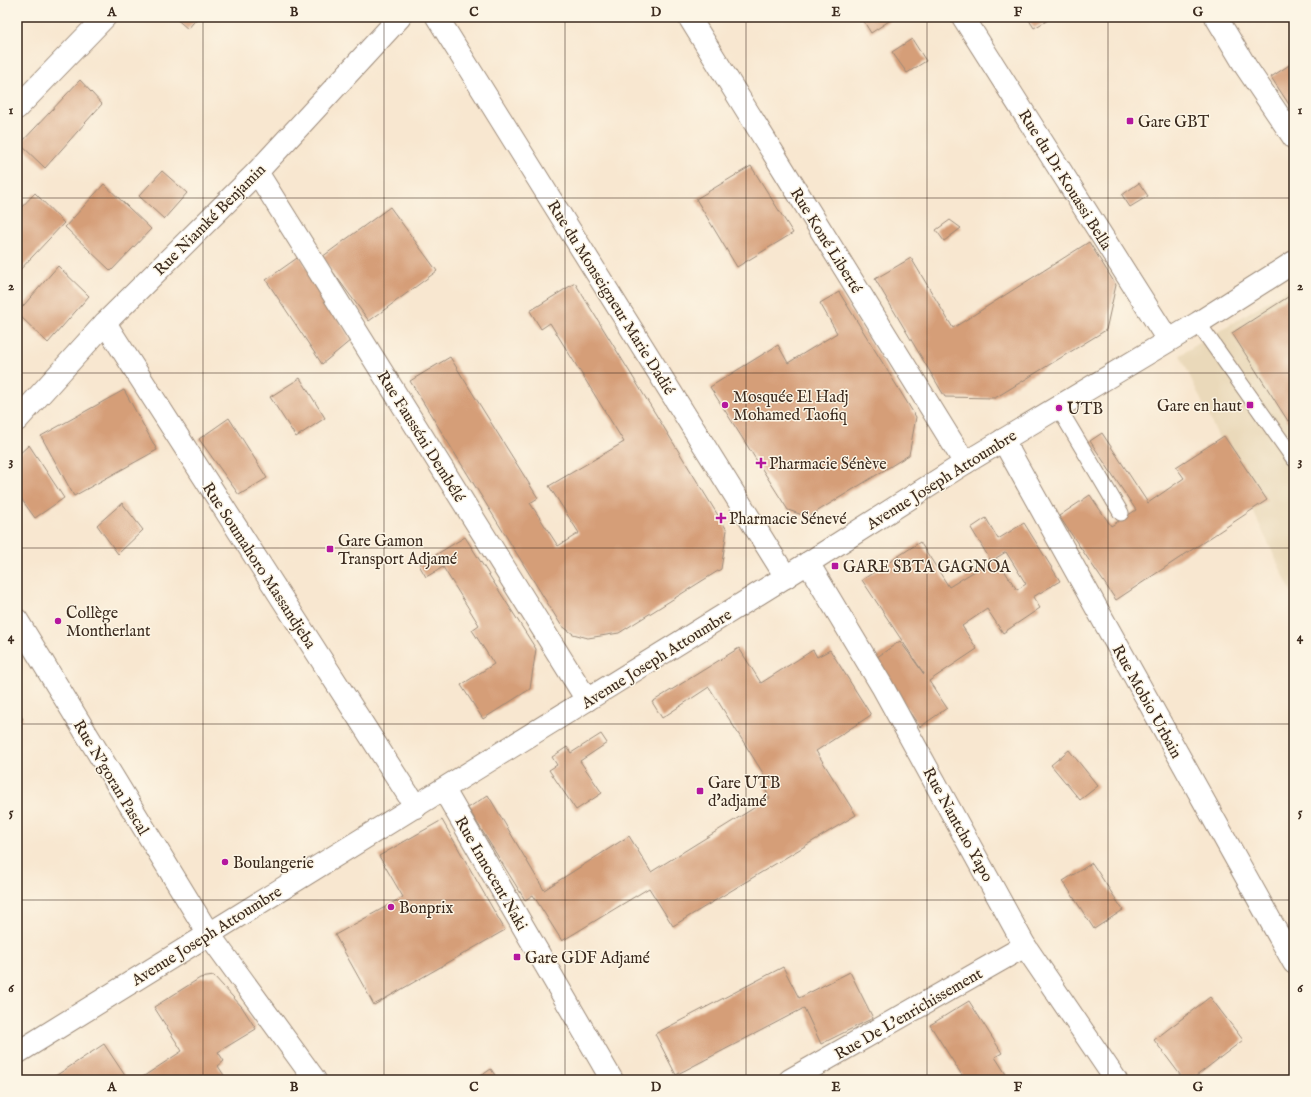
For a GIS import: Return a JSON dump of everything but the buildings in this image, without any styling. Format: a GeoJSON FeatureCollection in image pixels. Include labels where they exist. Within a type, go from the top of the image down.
{"type":"FeatureCollection","features":[{"type":"Feature","properties":{"kind":"street"},"geometry":{"type":"LineString","coordinates":[[17,108],[105,17]]}},
{"type":"Feature","properties":{"kind":"street","name":"Rue Niamké Benjamin"},"geometry":{"type":"LineString","coordinates":[[17,420],[105,323],[257,172],[400,17]]}},
{"type":"Feature","properties":{"kind":"street","name":"Rue du Monseigneur Marie Dadié"},"geometry":{"type":"LineString","coordinates":[[437,17],[786,577]]}},
{"type":"Feature","properties":{"kind":"street","name":"Rue Koné Liberté"},"geometry":{"type":"LineString","coordinates":[[690,17],[965,463]]}},
{"type":"Feature","properties":{"kind":"street","name":"Rue du Dr Kouassi Bella"},"geometry":{"type":"LineString","coordinates":[[963,17],[1168,340]]}},
{"type":"Feature","properties":{"kind":"street"},"geometry":{"type":"LineString","coordinates":[[1216,17],[1246,67],[1294,138]]}},
{"type":"Feature","properties":{"kind":"street","name":"Rue Fausséni Dembélé"},"geometry":{"type":"LineString","coordinates":[[257,172],[587,700]]}},
{"type":"Feature","properties":{"kind":"street","name":"Avenue Joseph Attoumbre"},"geometry":{"type":"LineString","coordinates":[[17,1053],[208,933],[444,790],[786,577],[965,463],[1198,323],[1294,262]]}},
{"type":"Feature","properties":{"kind":"street","name":"Rue Soumahoro Massandjeba"},"geometry":{"type":"LineString","coordinates":[[105,323],[416,807]]}},
{"type":"Feature","properties":{"kind":"street","name":"Rue Mobio Urbain"},"geometry":{"type":"LineString","coordinates":[[1003,440],[1294,963]]}},
{"type":"Feature","properties":{"kind":"street","name":"Rue Nantcho Yapo"},"geometry":{"type":"LineString","coordinates":[[808,563],[882,686],[1026,946],[1116,1080]]}},
{"type":"Feature","properties":{"kind":"street","name":"Rue N'goran Pascal"},"geometry":{"type":"LineString","coordinates":[[17,620],[208,933],[314,1080]]}},
{"type":"Feature","properties":{"kind":"street","name":"Rue Innocent Naki"},"geometry":{"type":"LineString","coordinates":[[444,790],[612,1080]]}},
{"type":"Feature","properties":{"kind":"street","name":"Rue De L'enrichissement"},"geometry":{"type":"LineString","coordinates":[[790,1080],[1026,946]]}},
{"type":"Feature","properties":{"kind":"lane"},"geometry":{"type":"LineString","coordinates":[[1198,323],[1294,459]]}},
{"type":"Feature","properties":{"kind":"lane"},"geometry":{"type":"LineString","coordinates":[[1058,407],[1121,513]]}},
{"type":"Feature","properties":{"kind":"shaded area"},"geometry":{"type":"Polygon","coordinates":[[[1294,285],[1294,598],[1180,355],[1294,285]]]}},
{"type":"Feature","properties":{"kind":"place","name":"Gare GBT"},"geometry":{"type":"Point","coordinates":[1130,121]}},
{"type":"Feature","properties":{"kind":"place","name":"Mosquée El Hadj Mohamed Taofiq"},"geometry":{"type":"Point","coordinates":[725,405]}},
{"type":"Feature","properties":{"kind":"place","name":"Gare en haut"},"geometry":{"type":"Point","coordinates":[1250,405]}},
{"type":"Feature","properties":{"kind":"place","name":"UTB"},"geometry":{"type":"Point","coordinates":[1059,408]}},
{"type":"Feature","properties":{"kind":"place","name":"Pharmacie Sénève"},"geometry":{"type":"Point","coordinates":[761,463]}},
{"type":"Feature","properties":{"kind":"place","name":"Pharmacie Sénevé"},"geometry":{"type":"Point","coordinates":[721,518]}},
{"type":"Feature","properties":{"kind":"place","name":"Gare Gamon Transport Adjamé"},"geometry":{"type":"Point","coordinates":[330,549]}},
{"type":"Feature","properties":{"kind":"place","name":"GARE SBTA GAGNOA"},"geometry":{"type":"Point","coordinates":[835,566]}},
{"type":"Feature","properties":{"kind":"place","name":"Collège Montherlant"},"geometry":{"type":"Point","coordinates":[58,621]}},
{"type":"Feature","properties":{"kind":"place","name":"Gare UTB d'adjamé"},"geometry":{"type":"Point","coordinates":[700,791]}},
{"type":"Feature","properties":{"kind":"place","name":"Boulangerie"},"geometry":{"type":"Point","coordinates":[225,862]}},
{"type":"Feature","properties":{"kind":"place","name":"Bonprix"},"geometry":{"type":"Point","coordinates":[391,907]}},
{"type":"Feature","properties":{"kind":"place","name":"Gare GDF Adjamé"},"geometry":{"type":"Point","coordinates":[517,957]}}]}
